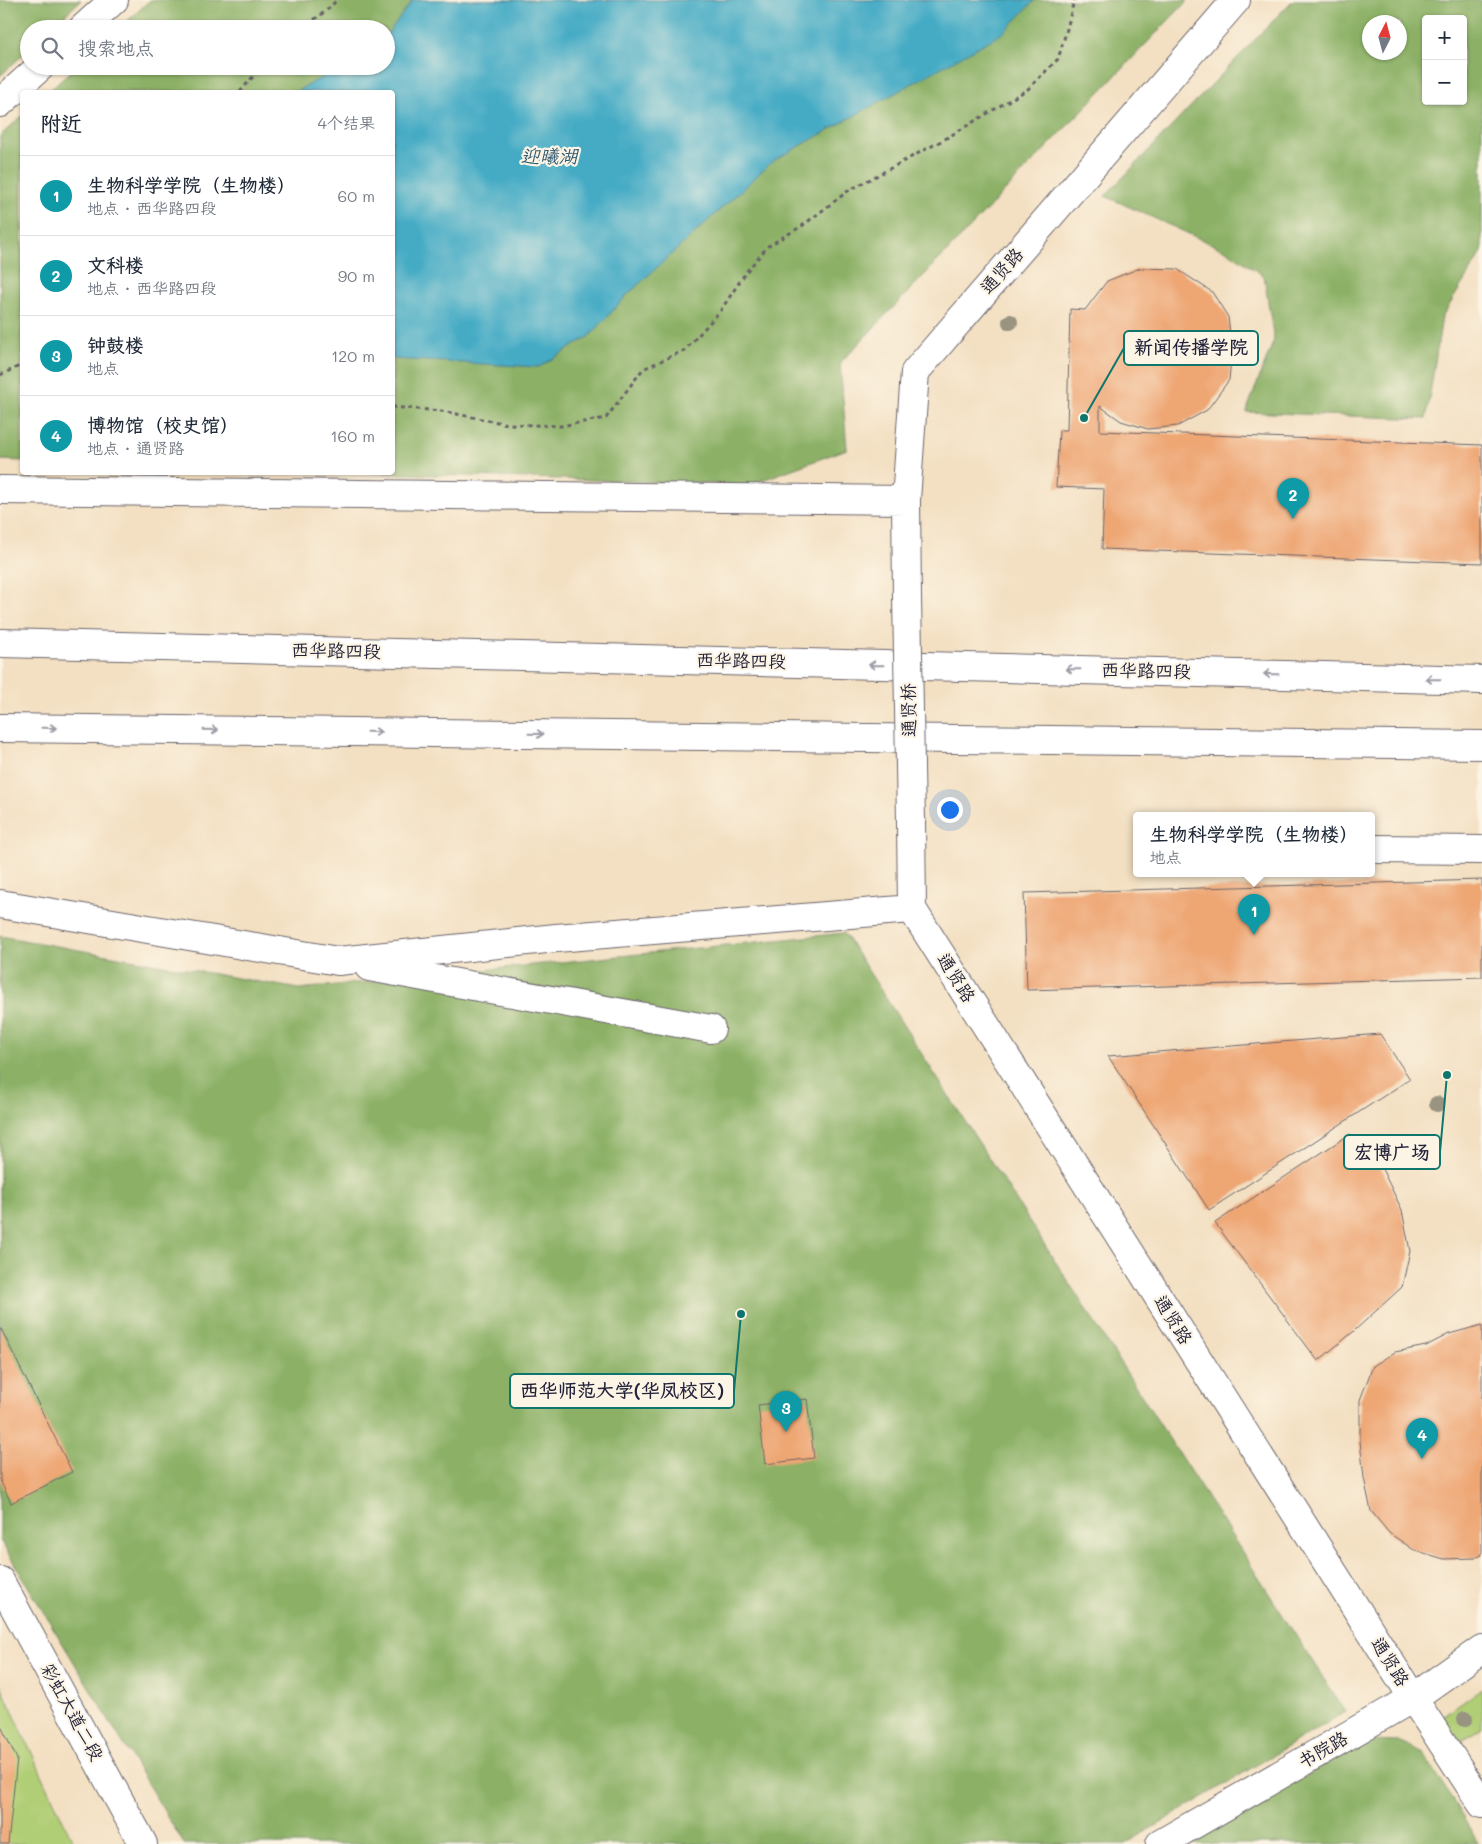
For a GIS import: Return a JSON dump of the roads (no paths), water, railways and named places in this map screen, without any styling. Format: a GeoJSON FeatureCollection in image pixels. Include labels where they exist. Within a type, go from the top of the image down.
{"type":"FeatureCollection","features":[{"type":"Feature","properties":{"kind":"street"},"geometry":{"type":"LineString","coordinates":[[92,20],[114,0]]}},
{"type":"Feature","properties":{"kind":"street","name":"通贤路"},"geometry":{"type":"LineString","coordinates":[[908,597],[906,500],[915,372],[1236,0]]}},
{"type":"Feature","properties":{"kind":"street"},"geometry":{"type":"LineString","coordinates":[[0,103],[31,75]]}},
{"type":"Feature","properties":{"kind":"street"},"geometry":{"type":"LineString","coordinates":[[0,490],[906,500]]}},
{"type":"Feature","properties":{"kind":"street","name":"通贤桥"},"geometry":{"type":"LineString","coordinates":[[908,597],[912,908]]}},
{"type":"Feature","properties":{"kind":"street","name":"西华路四段"},"geometry":{"type":"LineString","coordinates":[[0,643],[1482,680]]}},
{"type":"Feature","properties":{"kind":"street"},"geometry":{"type":"LineString","coordinates":[[0,728],[1482,744]]}},
{"type":"Feature","properties":{"kind":"street"},"geometry":{"type":"LineString","coordinates":[[1375,849],[1482,850]]}},
{"type":"Feature","properties":{"kind":"street"},"geometry":{"type":"LineString","coordinates":[[0,904],[338,961],[711,1028]]}},
{"type":"Feature","properties":{"kind":"street"},"geometry":{"type":"LineString","coordinates":[[338,961],[556,938],[912,908]]}},
{"type":"Feature","properties":{"kind":"street","name":"通贤路"},"geometry":{"type":"LineString","coordinates":[[912,908],[1412,1698],[1482,1804]]}},
{"type":"Feature","properties":{"kind":"street","name":"彩虹大道二段"},"geometry":{"type":"LineString","coordinates":[[0,1581],[144,1844]]}},
{"type":"Feature","properties":{"kind":"street","name":"书院路"},"geometry":{"type":"LineString","coordinates":[[1160,1844],[1412,1698],[1482,1649]]}},
{"type":"Feature","properties":{"kind":"water","name":"迎曦湖"},"geometry":{"type":"Polygon","coordinates":[[[413,0],[1035,0],[1003,33],[773,161],[627,295],[590,336],[539,367],[395,359],[395,90],[299,90],[326,75],[395,75],[395,24],[413,0]]]}},
{"type":"Feature","properties":{"kind":"place","name":"新闻传播学院"},"geometry":{"type":"Point","coordinates":[1084,418]}},
{"type":"Feature","properties":{"kind":"place","name":"文科楼"},"geometry":{"type":"Point","coordinates":[1293,519]}},
{"type":"Feature","properties":{"kind":"place","name":"生物科学学院（生物楼）"},"geometry":{"type":"Point","coordinates":[1254,935]}},
{"type":"Feature","properties":{"kind":"place","name":"宏博广场"},"geometry":{"type":"Point","coordinates":[1447,1075]}},
{"type":"Feature","properties":{"kind":"place","name":"西华师范大学(华凤校区)"},"geometry":{"type":"Point","coordinates":[741,1314]}},
{"type":"Feature","properties":{"kind":"place","name":"钟鼓楼"},"geometry":{"type":"Point","coordinates":[786,1432]}},
{"type":"Feature","properties":{"kind":"place","name":"博物馆（校史馆）"},"geometry":{"type":"Point","coordinates":[1422,1459]}}]}
